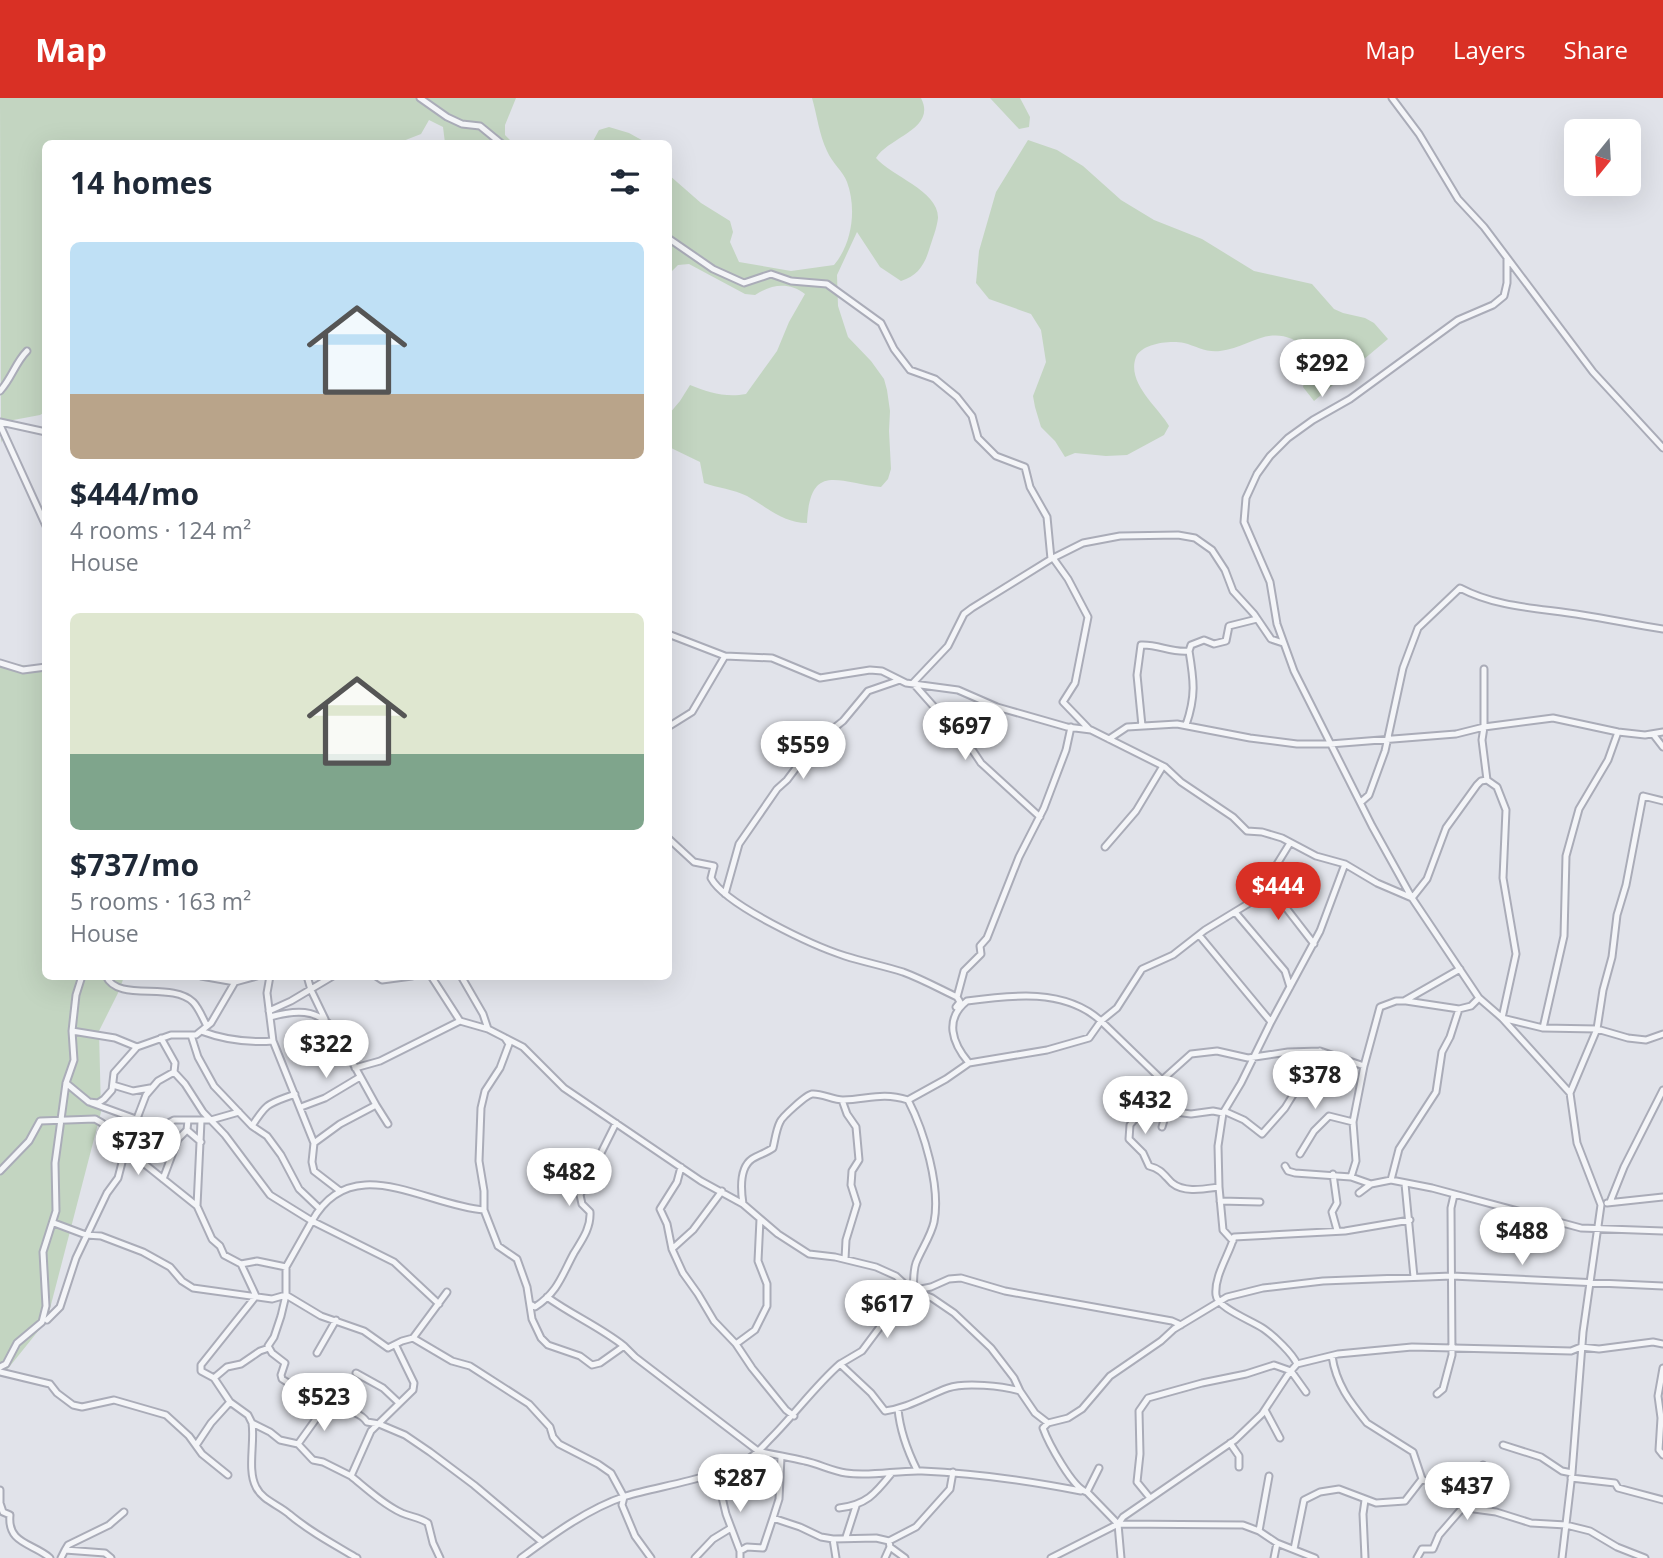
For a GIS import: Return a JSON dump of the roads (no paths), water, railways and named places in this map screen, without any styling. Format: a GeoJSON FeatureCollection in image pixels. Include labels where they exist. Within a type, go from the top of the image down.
{"type":"FeatureCollection","features":[{"type":"Feature","properties":{"kind":"street"},"geometry":{"type":"LineString","coordinates":[[420,98],[447,117],[462,124],[480,126],[497,140]]}},
{"type":"Feature","properties":{"kind":"street"},"geometry":{"type":"LineString","coordinates":[[1392,98],[1419,134],[1458,199],[1484,226],[1592,372],[1663,448]]}},
{"type":"Feature","properties":{"kind":"street"},"geometry":{"type":"LineString","coordinates":[[672,241],[713,269],[744,283],[771,274],[791,282],[827,284],[881,323],[894,349],[910,370],[935,379],[957,397],[972,416],[978,438],[996,456],[1025,467],[1030,487],[1047,517],[1052,559],[1068,579],[1087,612],[1075,683],[1063,702],[1091,730]]}},
{"type":"Feature","properties":{"kind":"street"},"geometry":{"type":"LineString","coordinates":[[1507,260],[1504,296],[1493,305],[1458,320],[1350,399],[1313,419],[1287,438],[1256,474],[1246,498],[1244,522],[1270,582],[1276,624],[1294,671],[1412,898],[1479,998],[1502,1018],[1570,1093]]}},
{"type":"Feature","properties":{"kind":"street"},"geometry":{"type":"LineString","coordinates":[[0,391],[9,381],[19,359],[27,351]]}},
{"type":"Feature","properties":{"kind":"street"},"geometry":{"type":"LineString","coordinates":[[0,423],[42,431]]}},
{"type":"Feature","properties":{"kind":"street"},"geometry":{"type":"LineString","coordinates":[[0,423],[42,518]]}},
{"type":"Feature","properties":{"kind":"street"},"geometry":{"type":"LineString","coordinates":[[913,683],[948,646],[964,614],[1052,559],[1083,543],[1111,537],[1149,534],[1195,538],[1212,550],[1226,570],[1233,591],[1271,639],[1283,642]]}},
{"type":"Feature","properties":{"kind":"street"},"geometry":{"type":"LineString","coordinates":[[1361,802],[1370,795],[1388,739],[1403,668],[1418,628],[1460,588],[1508,606],[1586,615],[1663,629]]}},
{"type":"Feature","properties":{"kind":"street"},"geometry":{"type":"LineString","coordinates":[[1186,725],[1195,688],[1189,651],[1191,645],[1204,640],[1214,644],[1226,641],[1229,626],[1257,619]]}},
{"type":"Feature","properties":{"kind":"street"},"geometry":{"type":"LineString","coordinates":[[672,636],[725,656],[772,658],[820,678],[870,670],[881,671],[900,680],[958,690],[998,707],[1091,730],[1163,766],[1233,817],[1247,831],[1262,832],[1316,856],[1345,864],[1377,883],[1412,898]]}},
{"type":"Feature","properties":{"kind":"street"},"geometry":{"type":"LineString","coordinates":[[1142,726],[1137,675],[1141,645],[1155,644],[1174,652],[1189,651]]}},
{"type":"Feature","properties":{"kind":"street"},"geometry":{"type":"LineString","coordinates":[[672,724],[692,712],[725,656]]}},
{"type":"Feature","properties":{"kind":"street"},"geometry":{"type":"LineString","coordinates":[[0,663],[23,670],[42,668]]}},
{"type":"Feature","properties":{"kind":"street"},"geometry":{"type":"LineString","coordinates":[[1484,669],[1482,740],[1487,780]]}},
{"type":"Feature","properties":{"kind":"street"},"geometry":{"type":"LineString","coordinates":[[725,894],[739,844],[777,789],[814,744],[843,721],[868,691],[900,680]]}},
{"type":"Feature","properties":{"kind":"street"},"geometry":{"type":"LineString","coordinates":[[913,683],[981,763],[1040,817]]}},
{"type":"Feature","properties":{"kind":"street"},"geometry":{"type":"LineString","coordinates":[[1109,739],[1127,727],[1177,724],[1250,738],[1297,744],[1330,744],[1456,734],[1484,727],[1553,718],[1618,732],[1663,732]]}},
{"type":"Feature","properties":{"kind":"street"},"geometry":{"type":"LineString","coordinates":[[957,997],[964,971],[981,954],[980,946],[987,938],[1019,857],[1040,817],[1066,750],[1071,727]]}},
{"type":"Feature","properties":{"kind":"street"},"geometry":{"type":"LineString","coordinates":[[1543,1028],[1564,936],[1566,856],[1579,809],[1608,760],[1618,732]]}},
{"type":"Feature","properties":{"kind":"street"},"geometry":{"type":"LineString","coordinates":[[1653,734],[1663,747]]}},
{"type":"Feature","properties":{"kind":"street"},"geometry":{"type":"LineString","coordinates":[[1105,847],[1136,811],[1163,766]]}},
{"type":"Feature","properties":{"kind":"street"},"geometry":{"type":"LineString","coordinates":[[1412,898],[1427,879],[1446,828],[1477,785],[1487,780],[1497,787],[1506,810],[1503,878],[1516,954],[1502,1018]]}},
{"type":"Feature","properties":{"kind":"street"},"geometry":{"type":"LineString","coordinates":[[1562,1558],[1572,1476],[1581,1347],[1601,1205],[1577,1143],[1570,1093],[1597,1029],[1612,957],[1617,915],[1626,885],[1643,796],[1663,801]]}},
{"type":"Feature","properties":{"kind":"street"},"geometry":{"type":"LineString","coordinates":[[672,842],[694,862],[714,866],[711,877],[715,885],[756,914],[814,943],[846,956],[906,973],[957,997],[960,1002],[954,1009],[952,1037],[958,1051],[969,1063]]}},
{"type":"Feature","properties":{"kind":"street"},"geometry":{"type":"LineString","coordinates":[[743,1204],[740,1189],[747,1164],[752,1158],[773,1148],[781,1119],[794,1110],[803,1097],[813,1094],[842,1100],[889,1094],[908,1100],[969,1063],[1048,1050],[1089,1038],[1101,1021],[1117,1008],[1142,969],[1172,955],[1251,902],[1290,843]]}},
{"type":"Feature","properties":{"kind":"street"},"geometry":{"type":"LineString","coordinates":[[1233,1241],[1223,1230],[1219,1187],[1219,1146],[1224,1112],[1314,944],[1345,864]]}},
{"type":"Feature","properties":{"kind":"street"},"geometry":{"type":"LineString","coordinates":[[1266,882],[1314,944]]}},
{"type":"Feature","properties":{"kind":"street"},"geometry":{"type":"LineString","coordinates":[[1235,912],[1285,971],[1290,987]]}},
{"type":"Feature","properties":{"kind":"street"},"geometry":{"type":"LineString","coordinates":[[1199,935],[1271,1022]]}},
{"type":"Feature","properties":{"kind":"street"},"geometry":{"type":"LineString","coordinates":[[1405,1001],[1460,969]]}},
{"type":"Feature","properties":{"kind":"street"},"geometry":{"type":"LineString","coordinates":[[81,980],[76,995],[72,1031],[74,1060],[66,1083],[55,1163],[57,1211],[43,1252],[46,1306],[42,1322],[17,1343],[0,1370],[50,1384],[57,1394],[74,1405],[82,1407],[114,1399],[166,1415],[197,1444],[202,1454],[228,1475]]}},
{"type":"Feature","properties":{"kind":"street"},"geometry":{"type":"LineString","coordinates":[[108,980],[120,990],[164,992],[186,999],[193,1003],[204,1028],[219,1038],[235,1041],[273,1041]]}},
{"type":"Feature","properties":{"kind":"street"},"geometry":{"type":"LineString","coordinates":[[230,980],[242,980]]}},
{"type":"Feature","properties":{"kind":"street"},"geometry":{"type":"LineString","coordinates":[[269,980],[267,993],[273,1041],[314,1143],[314,1171],[340,1191]]}},
{"type":"Feature","properties":{"kind":"street"},"geometry":{"type":"LineString","coordinates":[[308,980],[325,1019],[334,1029],[388,1124]]}},
{"type":"Feature","properties":{"kind":"street"},"geometry":{"type":"LineString","coordinates":[[269,1014],[327,980]]}},
{"type":"Feature","properties":{"kind":"street"},"geometry":{"type":"LineString","coordinates":[[434,980],[460,1021],[488,1029],[523,1047],[564,1088],[701,1181],[743,1204],[809,1255],[845,1259],[876,1267],[896,1276],[911,1289],[932,1298],[978,1335],[1004,1364],[1035,1413],[1048,1423]]}},
{"type":"Feature","properties":{"kind":"street"},"geometry":{"type":"LineString","coordinates":[[463,980],[483,1014],[488,1029]]}},
{"type":"Feature","properties":{"kind":"street"},"geometry":{"type":"LineString","coordinates":[[89,1102],[98,1103],[104,1099],[113,1085],[114,1073],[137,1047],[172,1035],[191,1035],[204,1028],[235,982]]}},
{"type":"Feature","properties":{"kind":"street"},"geometry":{"type":"LineString","coordinates":[[952,1020],[958,1007],[967,1001],[1032,995],[1062,1000],[1094,1014],[1163,1080],[1191,1054],[1217,1051],[1254,1058],[1288,1052],[1320,1051],[1364,1066]]}},
{"type":"Feature","properties":{"kind":"street"},"geometry":{"type":"LineString","coordinates":[[1351,1177],[1356,1161],[1353,1122],[1380,1007],[1396,1001],[1405,1001],[1459,1009],[1471,1006],[1479,998]]}},
{"type":"Feature","properties":{"kind":"street"},"geometry":{"type":"LineString","coordinates":[[1391,1180],[1399,1149],[1436,1092],[1442,1052],[1459,1009]]}},
{"type":"Feature","properties":{"kind":"street"},"geometry":{"type":"LineString","coordinates":[[269,1014],[300,1010],[325,1019]]}},
{"type":"Feature","properties":{"kind":"street"},"geometry":{"type":"LineString","coordinates":[[1502,1018],[1543,1028],[1597,1029],[1646,1040],[1663,1034]]}},
{"type":"Feature","properties":{"kind":"street"},"geometry":{"type":"LineString","coordinates":[[355,1068],[388,1057],[460,1021]]}},
{"type":"Feature","properties":{"kind":"street"},"geometry":{"type":"LineString","coordinates":[[72,1031],[115,1038],[137,1047]]}},
{"type":"Feature","properties":{"kind":"street"},"geometry":{"type":"LineString","coordinates":[[191,1035],[198,1057],[214,1087],[252,1126],[267,1136],[281,1155],[299,1189],[319,1208]]}},
{"type":"Feature","properties":{"kind":"street"},"geometry":{"type":"LineString","coordinates":[[161,1038],[175,1063],[174,1072],[270,1195],[312,1221],[394,1262],[439,1304]]}},
{"type":"Feature","properties":{"kind":"street"},"geometry":{"type":"LineString","coordinates":[[506,1038],[509,1044],[500,1068],[485,1091],[481,1108],[478,1161],[484,1191],[484,1210],[498,1246],[517,1259],[532,1305],[533,1319],[538,1332],[548,1345],[580,1356],[592,1365],[600,1363],[624,1346]]}},
{"type":"Feature","properties":{"kind":"street"},"geometry":{"type":"LineString","coordinates":[[1219,1187],[1195,1190],[1175,1185],[1161,1169],[1149,1166],[1143,1153],[1129,1139],[1130,1125],[1143,1108],[1191,1114],[1213,1111],[1224,1112],[1244,1120],[1262,1134],[1285,1108],[1320,1051]]}},
{"type":"Feature","properties":{"kind":"street"},"geometry":{"type":"LineString","coordinates":[[113,1085],[133,1091],[150,1088],[174,1072]]}},
{"type":"Feature","properties":{"kind":"street"},"geometry":{"type":"LineString","coordinates":[[301,1107],[325,1098],[360,1077]]}},
{"type":"Feature","properties":{"kind":"street"},"geometry":{"type":"LineString","coordinates":[[66,1083],[89,1102],[159,1127],[174,1120],[211,1120],[239,1112]]}},
{"type":"Feature","properties":{"kind":"street"},"geometry":{"type":"LineString","coordinates":[[47,1320],[60,1307],[86,1235],[107,1193],[118,1178],[126,1147],[150,1088]]}},
{"type":"Feature","properties":{"kind":"street"},"geometry":{"type":"LineString","coordinates":[[1610,1202],[1629,1155],[1663,1090]]}},
{"type":"Feature","properties":{"kind":"street"},"geometry":{"type":"LineString","coordinates":[[252,1126],[269,1102],[295,1094]]}},
{"type":"Feature","properties":{"kind":"street"},"geometry":{"type":"LineString","coordinates":[[842,1100],[856,1127],[859,1160],[852,1171],[851,1185],[857,1204],[846,1240],[845,1259]]}},
{"type":"Feature","properties":{"kind":"street"},"geometry":{"type":"LineString","coordinates":[[521,1558],[542,1542],[604,1505],[624,1497],[732,1468],[750,1459],[794,1416],[811,1393],[840,1364],[862,1351],[911,1289],[915,1266],[934,1222],[932,1172],[925,1138],[908,1100]]}},
{"type":"Feature","properties":{"kind":"street"},"geometry":{"type":"LineString","coordinates":[[314,1143],[340,1124],[376,1105]]}},
{"type":"Feature","properties":{"kind":"street"},"geometry":{"type":"LineString","coordinates":[[1163,1127],[1167,1111]]}},
{"type":"Feature","properties":{"kind":"street"},"geometry":{"type":"LineString","coordinates":[[1300,1154],[1314,1132],[1329,1116],[1353,1122]]}},
{"type":"Feature","properties":{"kind":"street"},"geometry":{"type":"LineString","coordinates":[[0,1171],[29,1141],[40,1121],[95,1119],[197,1206],[212,1239],[220,1246],[224,1255],[241,1264],[257,1296]]}},
{"type":"Feature","properties":{"kind":"street"},"geometry":{"type":"LineString","coordinates":[[163,1179],[178,1139],[187,1130],[188,1119]]}},
{"type":"Feature","properties":{"kind":"street"},"geometry":{"type":"LineString","coordinates":[[197,1206],[201,1121]]}},
{"type":"Feature","properties":{"kind":"street"},"geometry":{"type":"LineString","coordinates":[[532,1305],[535,1307],[547,1297],[565,1276],[591,1222],[590,1212],[582,1204],[580,1195],[616,1123]]}},
{"type":"Feature","properties":{"kind":"street"},"geometry":{"type":"LineString","coordinates":[[187,1130],[201,1142]]}},
{"type":"Feature","properties":{"kind":"street"},"geometry":{"type":"LineString","coordinates":[[1284,1166],[1295,1173],[1333,1174],[1371,1184]]}},
{"type":"Feature","properties":{"kind":"street"},"geometry":{"type":"LineString","coordinates":[[681,1167],[677,1182],[660,1209],[667,1224],[672,1250],[683,1273],[714,1321],[794,1416]]}},
{"type":"Feature","properties":{"kind":"street"},"geometry":{"type":"LineString","coordinates":[[1333,1174],[1337,1203],[1332,1212],[1337,1230]]}},
{"type":"Feature","properties":{"kind":"street"},"geometry":{"type":"LineString","coordinates":[[1359,1193],[1371,1184],[1391,1180],[1597,1230],[1663,1231]]}},
{"type":"Feature","properties":{"kind":"street"},"geometry":{"type":"LineString","coordinates":[[1405,1184],[1415,1277]]}},
{"type":"Feature","properties":{"kind":"street"},"geometry":{"type":"LineString","coordinates":[[269,1348],[286,1295],[286,1267],[319,1208],[340,1191],[356,1185],[373,1185],[427,1195],[466,1209],[484,1210]]}},
{"type":"Feature","properties":{"kind":"street"},"geometry":{"type":"LineString","coordinates":[[672,1250],[693,1230],[722,1191]]}},
{"type":"Feature","properties":{"kind":"street"},"geometry":{"type":"LineString","coordinates":[[1437,1394],[1443,1388],[1452,1355],[1451,1208],[1454,1195]]}},
{"type":"Feature","properties":{"kind":"street"},"geometry":{"type":"LineString","coordinates":[[1601,1205],[1663,1197]]}},
{"type":"Feature","properties":{"kind":"street"},"geometry":{"type":"LineString","coordinates":[[1220,1201],[1261,1202]]}},
{"type":"Feature","properties":{"kind":"street"},"geometry":{"type":"LineString","coordinates":[[736,1344],[755,1330],[767,1306],[767,1284],[758,1261],[760,1219]]}},
{"type":"Feature","properties":{"kind":"street"},"geometry":{"type":"LineString","coordinates":[[1297,1364],[1291,1353],[1266,1330],[1219,1303],[1216,1294],[1219,1278],[1234,1237],[1337,1230],[1410,1220]]}},
{"type":"Feature","properties":{"kind":"street"},"geometry":{"type":"LineString","coordinates":[[54,1223],[86,1235],[102,1236],[144,1252],[170,1267],[182,1281],[193,1287],[272,1298],[286,1295],[321,1316],[363,1331],[388,1348],[396,1346],[402,1340],[413,1338],[452,1361],[470,1366],[529,1404],[550,1427],[559,1444],[611,1473],[624,1497],[622,1505],[635,1536],[651,1558]]}},
{"type":"Feature","properties":{"kind":"street"},"geometry":{"type":"LineString","coordinates":[[241,1264],[257,1261],[286,1267]]}},
{"type":"Feature","properties":{"kind":"street"},"geometry":{"type":"LineString","coordinates":[[1118,1524],[1065,1472],[1043,1427],[1068,1418],[1082,1409],[1110,1376],[1181,1325],[1227,1297],[1289,1283],[1452,1276],[1663,1286]]}},
{"type":"Feature","properties":{"kind":"street"},"geometry":{"type":"LineString","coordinates":[[911,1289],[931,1287],[949,1279],[961,1278],[1005,1291],[1172,1321],[1181,1325]]}},
{"type":"Feature","properties":{"kind":"street"},"geometry":{"type":"LineString","coordinates":[[413,1338],[447,1292]]}},
{"type":"Feature","properties":{"kind":"street"},"geometry":{"type":"LineString","coordinates":[[257,1296],[201,1365],[201,1371],[214,1378],[230,1402],[248,1415],[252,1423],[254,1438],[250,1453],[256,1488],[306,1528],[357,1558]]}},
{"type":"Feature","properties":{"kind":"street"},"geometry":{"type":"LineString","coordinates":[[547,1297],[569,1313],[582,1317],[614,1337],[655,1373],[758,1451],[847,1473],[891,1474],[917,1470],[953,1472],[1084,1492]]}},
{"type":"Feature","properties":{"kind":"street"},"geometry":{"type":"LineString","coordinates":[[317,1353],[337,1320]]}},
{"type":"Feature","properties":{"kind":"street"},"geometry":{"type":"LineString","coordinates":[[1121,1558],[1118,1524],[1123,1517],[1230,1443],[1265,1410],[1297,1364],[1372,1349],[1451,1347],[1571,1351],[1581,1347],[1599,1349],[1653,1342],[1663,1344]]}},
{"type":"Feature","properties":{"kind":"street"},"geometry":{"type":"LineString","coordinates":[[351,1476],[371,1431],[413,1390],[414,1383],[396,1346]]}},
{"type":"Feature","properties":{"kind":"street"},"geometry":{"type":"LineString","coordinates":[[214,1378],[227,1367],[241,1364],[269,1348]]}},
{"type":"Feature","properties":{"kind":"street"},"geometry":{"type":"LineString","coordinates":[[269,1348],[285,1363],[282,1379],[298,1389],[327,1397],[326,1405],[298,1444]]}},
{"type":"Feature","properties":{"kind":"street"},"geometry":{"type":"LineString","coordinates":[[1332,1356],[1337,1383],[1367,1423],[1413,1452],[1422,1479],[1457,1496],[1465,1505],[1531,1523],[1566,1525],[1590,1531],[1617,1547],[1645,1558]]}},
{"type":"Feature","properties":{"kind":"street"},"geometry":{"type":"LineString","coordinates":[[840,1364],[871,1393],[885,1411],[898,1409],[950,1387],[968,1385],[1020,1391]]}},
{"type":"Feature","properties":{"kind":"street"},"geometry":{"type":"LineString","coordinates":[[1150,1498],[1137,1482],[1140,1454],[1139,1411],[1148,1398],[1274,1365],[1291,1371],[1306,1392]]}},
{"type":"Feature","properties":{"kind":"street"},"geometry":{"type":"LineString","coordinates":[[1663,1368],[1658,1396],[1661,1418],[1659,1450],[1663,1455]]}},
{"type":"Feature","properties":{"kind":"street"},"geometry":{"type":"LineString","coordinates":[[356,1373],[383,1388],[399,1403]]}},
{"type":"Feature","properties":{"kind":"street"},"geometry":{"type":"LineString","coordinates":[[197,1444],[230,1402]]}},
{"type":"Feature","properties":{"kind":"street"},"geometry":{"type":"LineString","coordinates":[[326,1405],[353,1412],[373,1425],[379,1424],[405,1435],[474,1485],[542,1542]]}},
{"type":"Feature","properties":{"kind":"street"},"geometry":{"type":"LineString","coordinates":[[898,1409],[900,1426],[917,1470]]}},
{"type":"Feature","properties":{"kind":"street"},"geometry":{"type":"LineString","coordinates":[[1265,1410],[1280,1438]]}},
{"type":"Feature","properties":{"kind":"street"},"geometry":{"type":"LineString","coordinates":[[252,1423],[280,1440],[298,1444],[313,1460],[351,1476],[395,1509],[418,1516],[428,1523],[432,1543],[440,1558]]}},
{"type":"Feature","properties":{"kind":"street"},"geometry":{"type":"LineString","coordinates":[[1230,1443],[1239,1456],[1239,1467]]}},
{"type":"Feature","properties":{"kind":"street"},"geometry":{"type":"LineString","coordinates":[[1503,1445],[1541,1457],[1572,1476],[1615,1483],[1618,1488],[1663,1500]]}},
{"type":"Feature","properties":{"kind":"street"},"geometry":{"type":"LineString","coordinates":[[740,1550],[747,1547],[763,1548],[779,1499],[781,1457]]}},
{"type":"Feature","properties":{"kind":"street"},"geometry":{"type":"LineString","coordinates":[[1416,1558],[1422,1549],[1433,1549],[1440,1535],[1465,1505],[1483,1465]]}},
{"type":"Feature","properties":{"kind":"street"},"geometry":{"type":"LineString","coordinates":[[1084,1492],[1099,1468]]}},
{"type":"Feature","properties":{"kind":"street"},"geometry":{"type":"LineString","coordinates":[[716,1472],[731,1528],[740,1550],[740,1558]]}},
{"type":"Feature","properties":{"kind":"street"},"geometry":{"type":"LineString","coordinates":[[885,1558],[889,1544],[916,1527],[950,1489],[953,1472]]}},
{"type":"Feature","properties":{"kind":"street"},"geometry":{"type":"LineString","coordinates":[[839,1508],[856,1506],[868,1499],[891,1474]]}},
{"type":"Feature","properties":{"kind":"street"},"geometry":{"type":"LineString","coordinates":[[1259,1531],[1269,1476]]}},
{"type":"Feature","properties":{"kind":"street"},"geometry":{"type":"LineString","coordinates":[[1294,1549],[1304,1500],[1320,1492],[1339,1489],[1376,1503],[1405,1501],[1422,1479]]}},
{"type":"Feature","properties":{"kind":"street"},"geometry":{"type":"LineString","coordinates":[[0,1490],[0,1503],[3,1512],[10,1515],[9,1526],[13,1535],[50,1558]]}},
{"type":"Feature","properties":{"kind":"street"},"geometry":{"type":"LineString","coordinates":[[1365,1500],[1365,1558]]}},
{"type":"Feature","properties":{"kind":"street"},"geometry":{"type":"LineString","coordinates":[[846,1537],[856,1506]]}},
{"type":"Feature","properties":{"kind":"street"},"geometry":{"type":"LineString","coordinates":[[61,1558],[68,1545],[109,1525],[124,1512]]}},
{"type":"Feature","properties":{"kind":"street"},"geometry":{"type":"LineString","coordinates":[[773,1518],[800,1527],[811,1534],[833,1539],[877,1538],[905,1558]]}},
{"type":"Feature","properties":{"kind":"street"},"geometry":{"type":"LineString","coordinates":[[1051,1558],[1118,1524],[1243,1525],[1259,1531],[1277,1543],[1315,1558]]}},
{"type":"Feature","properties":{"kind":"street"},"geometry":{"type":"LineString","coordinates":[[695,1558],[713,1539],[731,1528]]}},
{"type":"Feature","properties":{"kind":"street"},"geometry":{"type":"LineString","coordinates":[[833,1539],[836,1558]]}},
{"type":"Feature","properties":{"kind":"street"},"geometry":{"type":"LineString","coordinates":[[1274,1558],[1277,1543]]}},
{"type":"Feature","properties":{"kind":"street"},"geometry":{"type":"LineString","coordinates":[[65,1550],[105,1553],[111,1558]]}}]}
